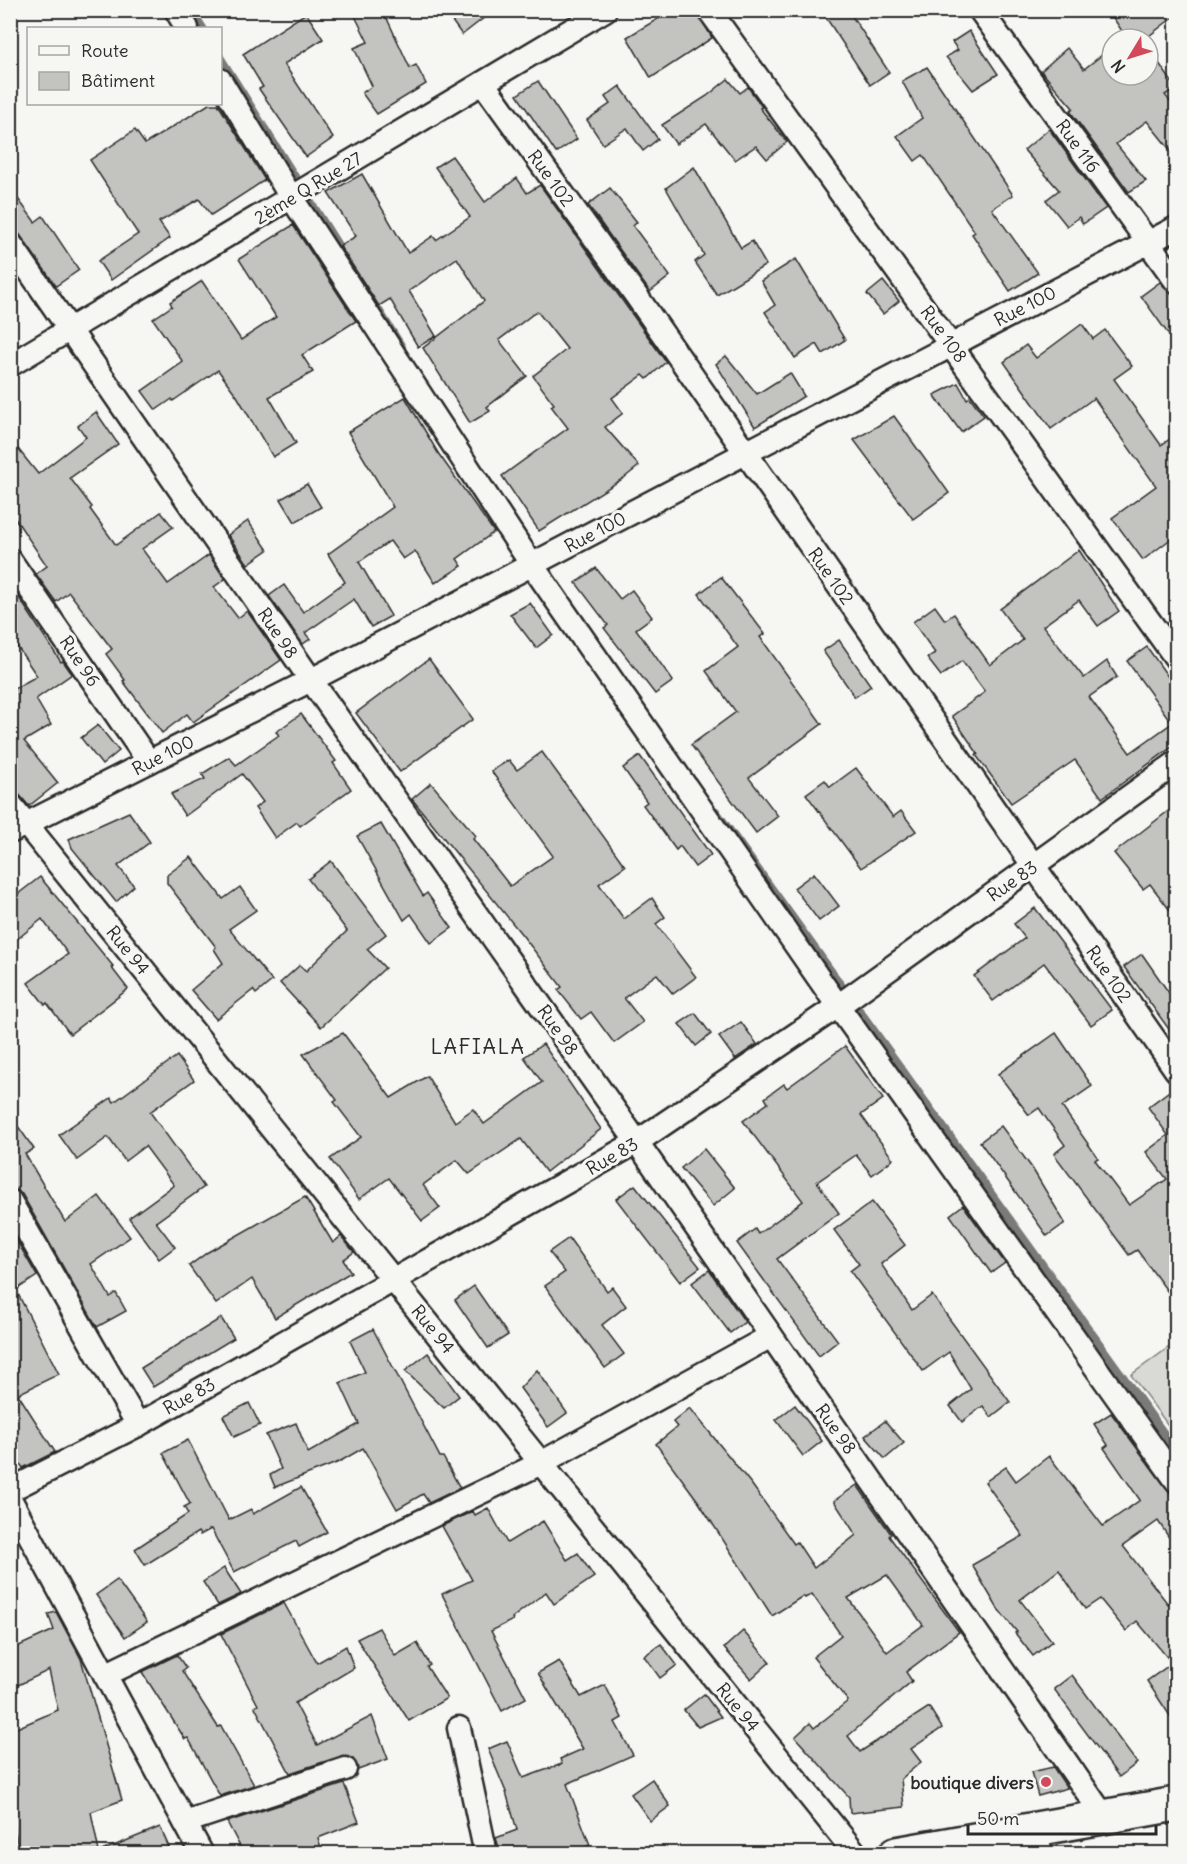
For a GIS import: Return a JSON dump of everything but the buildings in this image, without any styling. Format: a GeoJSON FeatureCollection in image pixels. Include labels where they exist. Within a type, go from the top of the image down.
{"type":"FeatureCollection","features":[{"type":"Feature","properties":{"kind":"street"},"geometry":{"type":"LineString","coordinates":[[176,10],[187,27]]}},
{"type":"Feature","properties":{"kind":"street","name":"2ème Q Rue 27"},"geometry":{"type":"LineString","coordinates":[[10,365],[605,10]]}},
{"type":"Feature","properties":{"kind":"street","name":"Rue 108"},"geometry":{"type":"LineString","coordinates":[[709,10],[952,344],[1176,658]]}},
{"type":"Feature","properties":{"kind":"street","name":"Rue 116"},"geometry":{"type":"LineString","coordinates":[[980,10],[1176,282]]}},
{"type":"Feature","properties":{"kind":"street"},"geometry":{"type":"LineString","coordinates":[[222,83],[291,198],[532,565],[838,1006],[1176,1480]]}},
{"type":"Feature","properties":{"kind":"street","name":"Rue 102"},"geometry":{"type":"LineString","coordinates":[[483,83],[746,453],[1176,1070]]}},
{"type":"Feature","properties":{"kind":"street","name":"Rue 100"},"geometry":{"type":"LineString","coordinates":[[19,828],[532,565],[1176,228]]}},
{"type":"Feature","properties":{"kind":"street","name":"Rue 98"},"geometry":{"type":"LineString","coordinates":[[10,243],[310,680],[637,1142],[1105,1818]]}},
{"type":"Feature","properties":{"kind":"street","name":"Rue 96"},"geometry":{"type":"LineString","coordinates":[[10,560],[149,762]]}},
{"type":"Feature","properties":{"kind":"street","name":"Rue 83"},"geometry":{"type":"LineString","coordinates":[[10,1490],[138,1425],[637,1142],[838,1006],[1176,763]]}},
{"type":"Feature","properties":{"kind":"street","name":"Rue 94"},"geometry":{"type":"LineString","coordinates":[[10,804],[19,828],[395,1281],[856,1854]]}},
{"type":"Feature","properties":{"kind":"street"},"geometry":{"type":"LineString","coordinates":[[10,1201],[138,1425]]}},
{"type":"Feature","properties":{"kind":"street"},"geometry":{"type":"LineString","coordinates":[[105,1675],[542,1463],[771,1336]]}},
{"type":"Feature","properties":{"kind":"street"},"geometry":{"type":"LineString","coordinates":[[10,1499],[202,1854]]}},
{"type":"Feature","properties":{"kind":"street"},"geometry":{"type":"LineString","coordinates":[[459,1728],[486,1854]]}},
{"type":"Feature","properties":{"kind":"street"},"geometry":{"type":"LineString","coordinates":[[185,1822],[345,1769]]}},
{"type":"Feature","properties":{"kind":"street"},"geometry":{"type":"LineString","coordinates":[[896,1854],[1039,1842],[1105,1818],[1176,1804]]}},
{"type":"Feature","properties":{"kind":"shaded area"},"geometry":{"type":"Polygon","coordinates":[[[1176,1342],[1176,1436],[1131,1375],[1176,1342]]]}},
{"type":"Feature","properties":{"kind":"waterway"},"geometry":{"type":"LineString","coordinates":[[191,10],[202,27]]}},
{"type":"Feature","properties":{"kind":"waterway"},"geometry":{"type":"LineString","coordinates":[[222,60],[402,347]]}},
{"type":"Feature","properties":{"kind":"waterway"},"geometry":{"type":"LineString","coordinates":[[716,811],[1176,1450]]}},
{"type":"Feature","properties":{"kind":"place","name":"boutique divers"},"geometry":{"type":"Point","coordinates":[1046,1782]}},
{"type":"Feature","properties":{"kind":"district","name":"LAFIALA"},"geometry":{"type":"Point","coordinates":[478,1046]}}]}
